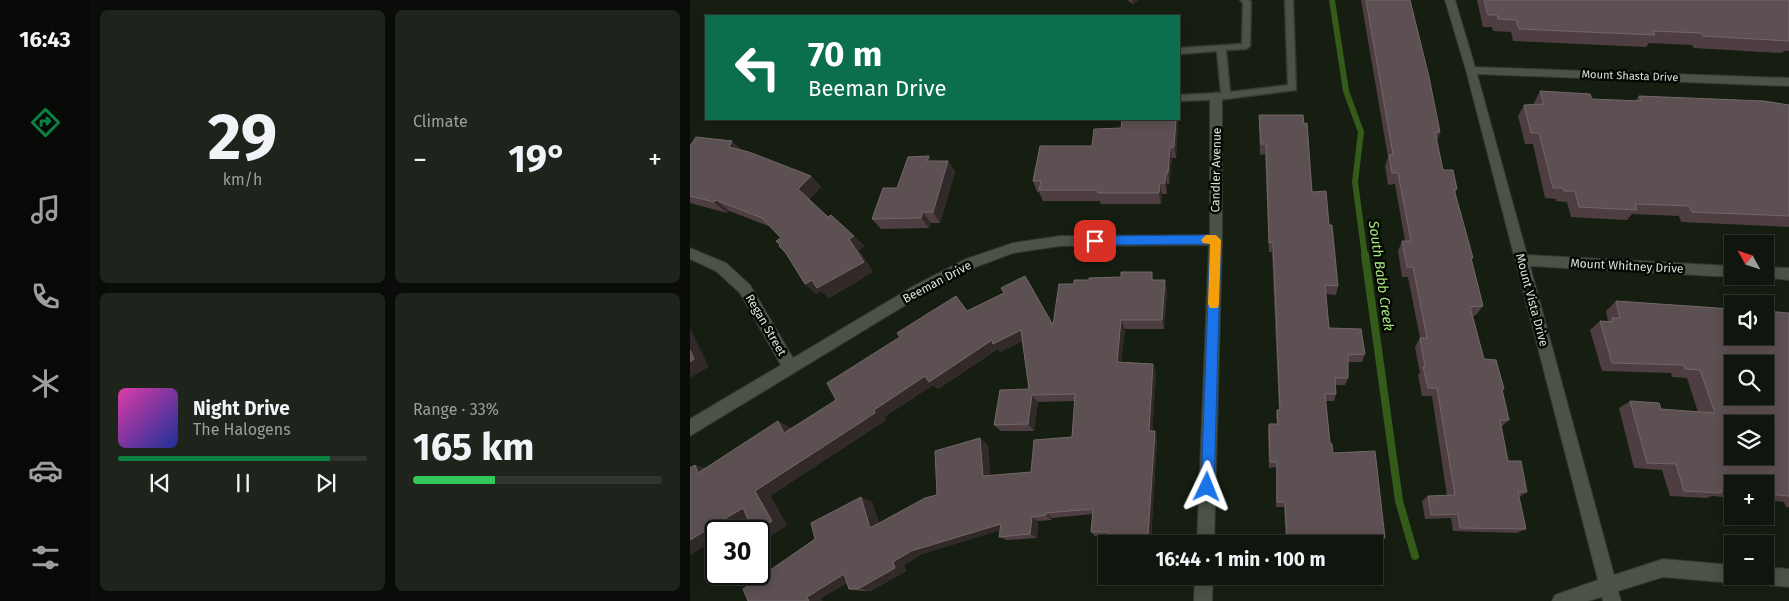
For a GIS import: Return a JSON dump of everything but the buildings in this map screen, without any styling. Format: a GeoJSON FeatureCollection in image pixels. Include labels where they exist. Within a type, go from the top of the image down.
{"type":"FeatureCollection","features":[{"type":"Feature","properties":{"kind":"street","name":"Mount Vista Drive"},"geometry":{"type":"LineString","coordinates":[[1450,0],[1471,70],[1522,260],[1609,594]]}},
{"type":"Feature","properties":{"kind":"street","name":"Mount Shasta Drive"},"geometry":{"type":"LineString","coordinates":[[1471,70],[1789,82]]}},
{"type":"Feature","properties":{"kind":"street","name":"Candler Avenue"},"geometry":{"type":"LineString","coordinates":[[1206,535],[1221,96]]}},
{"type":"Feature","properties":{"kind":"street","name":"Beeman Drive"},"geometry":{"type":"LineString","coordinates":[[690,428],[917,291],[970,263],[1013,248],[1060,241],[1216,240]]}},
{"type":"Feature","properties":{"kind":"street","name":"Regan Street"},"geometry":{"type":"LineString","coordinates":[[690,253],[721,267],[745,289],[790,367]]}},
{"type":"Feature","properties":{"kind":"street","name":"Mount Whitney Drive"},"geometry":{"type":"LineString","coordinates":[[1522,260],[1724,271]]}},
{"type":"Feature","properties":{"kind":"street"},"geometry":{"type":"LineString","coordinates":[[1774,273],[1789,274]]}},
{"type":"Feature","properties":{"kind":"street"},"geometry":{"type":"LineString","coordinates":[[1561,601],[1609,594],[1663,568],[1724,573]]}},
{"type":"Feature","properties":{"kind":"street"},"geometry":{"type":"LineString","coordinates":[[1774,577],[1789,578]]}},
{"type":"Feature","properties":{"kind":"street"},"geometry":{"type":"LineString","coordinates":[[1203,601],[1204,585]]}},
{"type":"Feature","properties":{"kind":"lane"},"geometry":{"type":"LineString","coordinates":[[1180,51],[1246,46],[1246,2],[1244,0]]}},
{"type":"Feature","properties":{"kind":"lane"},"geometry":{"type":"LineString","coordinates":[[1180,98],[1221,96],[1293,88],[1289,0]]}},
{"type":"Feature","properties":{"kind":"lane"},"geometry":{"type":"LineString","coordinates":[[1221,48],[1221,96]]}},
{"type":"Feature","properties":{"kind":"waterway","name":"South Babb Creek"},"geometry":{"type":"LineString","coordinates":[[1332,0],[1346,91],[1361,132],[1355,182],[1365,257]]}},
{"type":"Feature","properties":{"kind":"waterway","name":"South Babb Creek"},"geometry":{"type":"LineString","coordinates":[[1365,255],[1399,501],[1415,556]]}},
{"type":"Feature","properties":{"kind":"slow traffic"},"geometry":{"type":"LineString","coordinates":[[1206,240],[1216,240],[1214,304]]}},
{"type":"Feature","properties":{"kind":"route"},"geometry":{"type":"LineString","coordinates":[[1095,241],[1216,240],[1207,487]]}}]}
